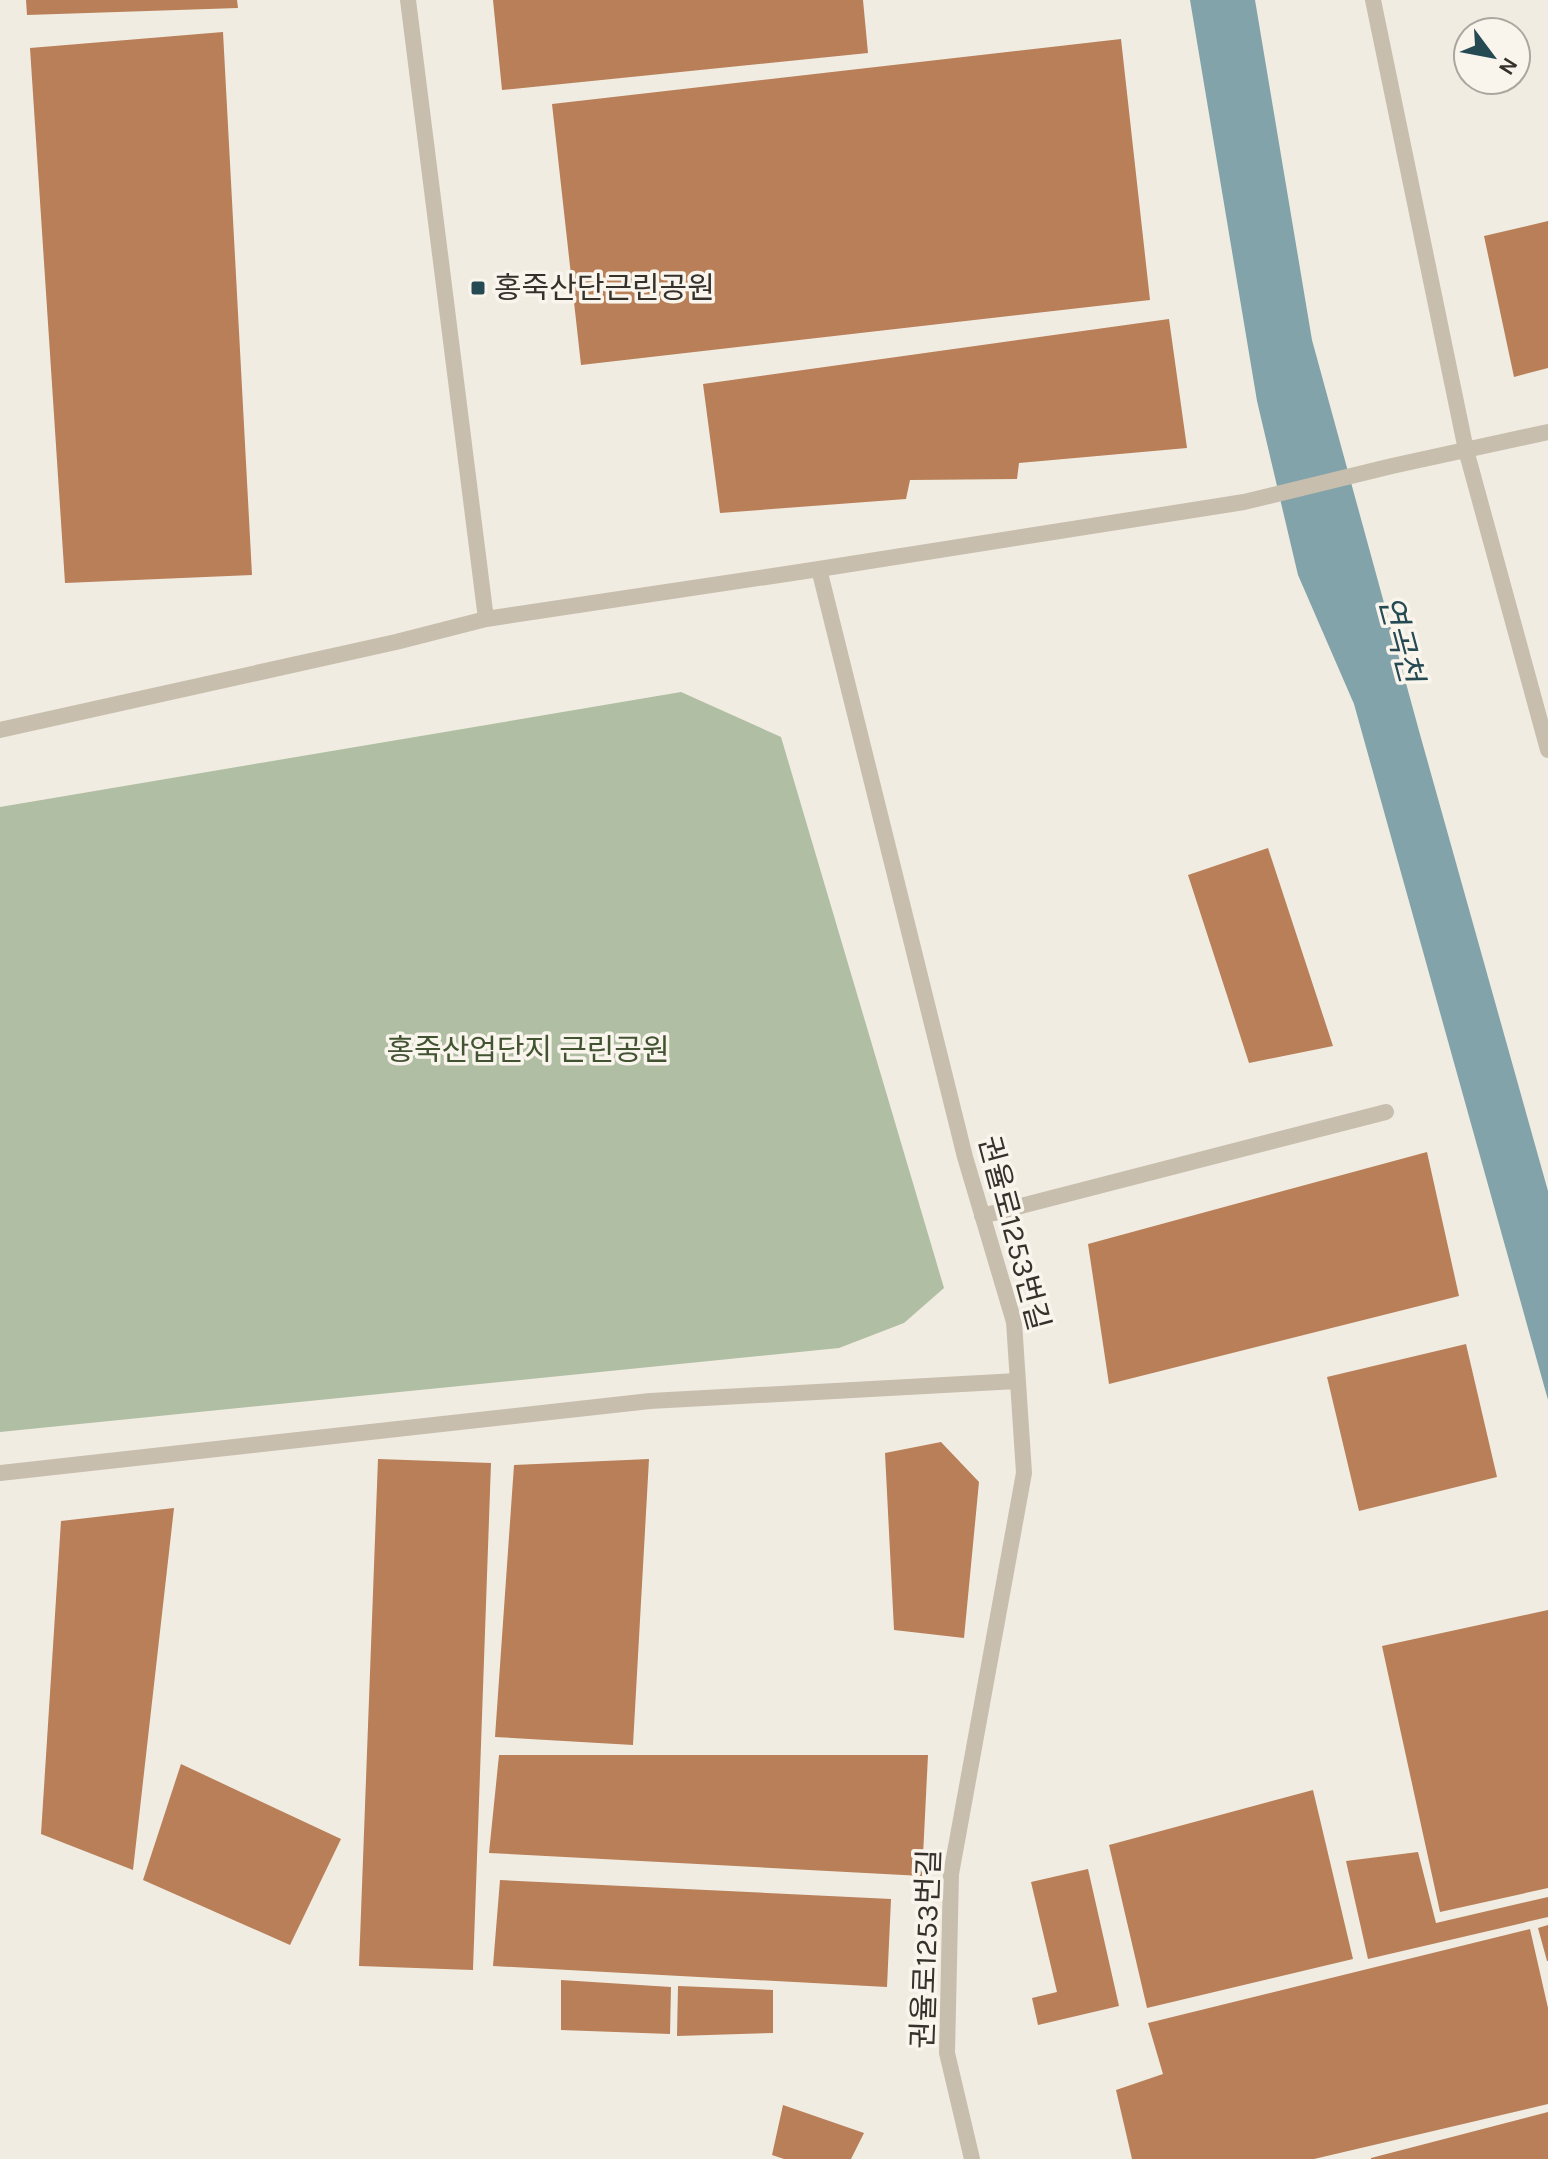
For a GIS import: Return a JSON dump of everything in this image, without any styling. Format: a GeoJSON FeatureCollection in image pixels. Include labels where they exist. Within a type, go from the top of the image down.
{"type":"FeatureCollection","features":[{"type":"Feature","properties":{"kind":"lane"},"geometry":{"type":"LineString","coordinates":[[408,0],[486,619]]}},
{"type":"Feature","properties":{"kind":"lane"},"geometry":{"type":"LineString","coordinates":[[1373,0],[1466,450],[1548,750]]}},
{"type":"Feature","properties":{"kind":"lane"},"geometry":{"type":"LineString","coordinates":[[0,730],[486,619],[1244,502],[1548,432]]}},
{"type":"Feature","properties":{"kind":"lane","name":"권율로1253번길"},"geometry":{"type":"LineString","coordinates":[[819,569],[965,1157],[1014,1322],[1024,1473],[951,1874],[947,2053],[972,2159]]}},
{"type":"Feature","properties":{"kind":"lane"},"geometry":{"type":"LineString","coordinates":[[982,1216],[1386,1112]]}},
{"type":"Feature","properties":{"kind":"lane"},"geometry":{"type":"LineString","coordinates":[[0,1473],[650,1401],[1017,1381]]}},
{"type":"Feature","properties":{"kind":"green space","name":"홍죽산업단지 근린공원"},"geometry":{"type":"Polygon","coordinates":[[[681,692],[781,737],[944,1288],[904,1323],[839,1348],[0,1432],[0,807],[681,692]]]}},
{"type":"Feature","properties":{"kind":"water"},"geometry":{"type":"Polygon","coordinates":[[[1190,0],[1255,0],[1312,340],[1548,1191],[1548,1400],[1354,704],[1298,575],[1257,401],[1190,0]]]}},
{"type":"Feature","properties":{"kind":"building"},"geometry":{"type":"Polygon","coordinates":[[[26,0],[237,0],[238,8],[27,15],[26,0]]]}},
{"type":"Feature","properties":{"kind":"building"},"geometry":{"type":"Polygon","coordinates":[[[493,0],[863,0],[868,53],[502,90],[493,0]]]}},
{"type":"Feature","properties":{"kind":"building"},"geometry":{"type":"Polygon","coordinates":[[[223,32],[252,575],[65,583],[30,48],[223,32]]]}},
{"type":"Feature","properties":{"kind":"building"},"geometry":{"type":"Polygon","coordinates":[[[1121,39],[1150,300],[581,365],[552,104],[1121,39]]]}},
{"type":"Feature","properties":{"kind":"building"},"geometry":{"type":"Polygon","coordinates":[[[1548,221],[1548,368],[1514,377],[1484,236],[1548,221]]]}},
{"type":"Feature","properties":{"kind":"building"},"geometry":{"type":"Polygon","coordinates":[[[1169,319],[1187,448],[1019,463],[1017,479],[910,480],[906,499],[720,513],[703,384],[1169,319]]]}},
{"type":"Feature","properties":{"kind":"building"},"geometry":{"type":"Polygon","coordinates":[[[1268,848],[1333,1046],[1249,1063],[1188,875],[1268,848]]]}},
{"type":"Feature","properties":{"kind":"building"},"geometry":{"type":"Polygon","coordinates":[[[1427,1152],[1459,1296],[1109,1384],[1088,1244],[1427,1152]]]}},
{"type":"Feature","properties":{"kind":"building"},"geometry":{"type":"Polygon","coordinates":[[[1466,1344],[1497,1477],[1359,1511],[1327,1377],[1466,1344]]]}},
{"type":"Feature","properties":{"kind":"building"},"geometry":{"type":"Polygon","coordinates":[[[941,1442],[979,1482],[964,1638],[894,1630],[885,1453],[941,1442]]]}},
{"type":"Feature","properties":{"kind":"building"},"geometry":{"type":"Polygon","coordinates":[[[378,1459],[491,1463],[473,1970],[359,1966],[378,1459]]]}},
{"type":"Feature","properties":{"kind":"building"},"geometry":{"type":"Polygon","coordinates":[[[649,1459],[633,1745],[495,1737],[514,1465],[649,1459]]]}},
{"type":"Feature","properties":{"kind":"building"},"geometry":{"type":"Polygon","coordinates":[[[174,1508],[133,1870],[41,1834],[61,1521],[174,1508]]]}},
{"type":"Feature","properties":{"kind":"building"},"geometry":{"type":"Polygon","coordinates":[[[1548,1610],[1548,1888],[1440,1912],[1382,1646],[1548,1610]]]}},
{"type":"Feature","properties":{"kind":"building"},"geometry":{"type":"Polygon","coordinates":[[[499,1755],[928,1755],[922,1876],[489,1853],[499,1755]]]}},
{"type":"Feature","properties":{"kind":"building"},"geometry":{"type":"Polygon","coordinates":[[[181,1764],[341,1839],[290,1945],[143,1880],[181,1764]]]}},
{"type":"Feature","properties":{"kind":"building"},"geometry":{"type":"Polygon","coordinates":[[[1313,1790],[1353,1959],[1147,2008],[1109,1845],[1313,1790]]]}},
{"type":"Feature","properties":{"kind":"building"},"geometry":{"type":"Polygon","coordinates":[[[1418,1852],[1436,1923],[1548,1897],[1548,1917],[1368,1959],[1346,1861],[1418,1852]]]}},
{"type":"Feature","properties":{"kind":"building"},"geometry":{"type":"Polygon","coordinates":[[[1088,1869],[1119,2006],[1038,2025],[1032,1998],[1057,1992],[1031,1882],[1088,1869]]]}},
{"type":"Feature","properties":{"kind":"building"},"geometry":{"type":"Polygon","coordinates":[[[500,1880],[891,1899],[887,1987],[493,1966],[500,1880]]]}},
{"type":"Feature","properties":{"kind":"building"},"geometry":{"type":"Polygon","coordinates":[[[1548,1925],[1548,1961],[1547,1961],[1538,1928],[1548,1925]]]}},
{"type":"Feature","properties":{"kind":"building"},"geometry":{"type":"Polygon","coordinates":[[[1530,1929],[1548,2008],[1548,2104],[1314,2159],[1132,2159],[1116,2090],[1163,2074],[1148,2023],[1530,1929]]]}},
{"type":"Feature","properties":{"kind":"building"},"geometry":{"type":"Polygon","coordinates":[[[561,1980],[671,1987],[670,2034],[561,2030],[561,1980]]]}},
{"type":"Feature","properties":{"kind":"building"},"geometry":{"type":"Polygon","coordinates":[[[678,1986],[773,1990],[773,2033],[677,2036],[678,1986]]]}},
{"type":"Feature","properties":{"kind":"building"},"geometry":{"type":"Polygon","coordinates":[[[783,2105],[864,2133],[851,2159],[784,2159],[772,2155],[783,2105]]]}},
{"type":"Feature","properties":{"kind":"building"},"geometry":{"type":"Polygon","coordinates":[[[1548,2112],[1548,2159],[1371,2159],[1371,2158],[1548,2112]]]}},
{"type":"Feature","properties":{"kind":"place","name":"홍죽산단근린공원"},"geometry":{"type":"Point","coordinates":[478,288]}},
{"type":"Feature","properties":{"kind":"water label","name":"연곡천"},"geometry":{"type":"Point","coordinates":[1401,639]}}]}
